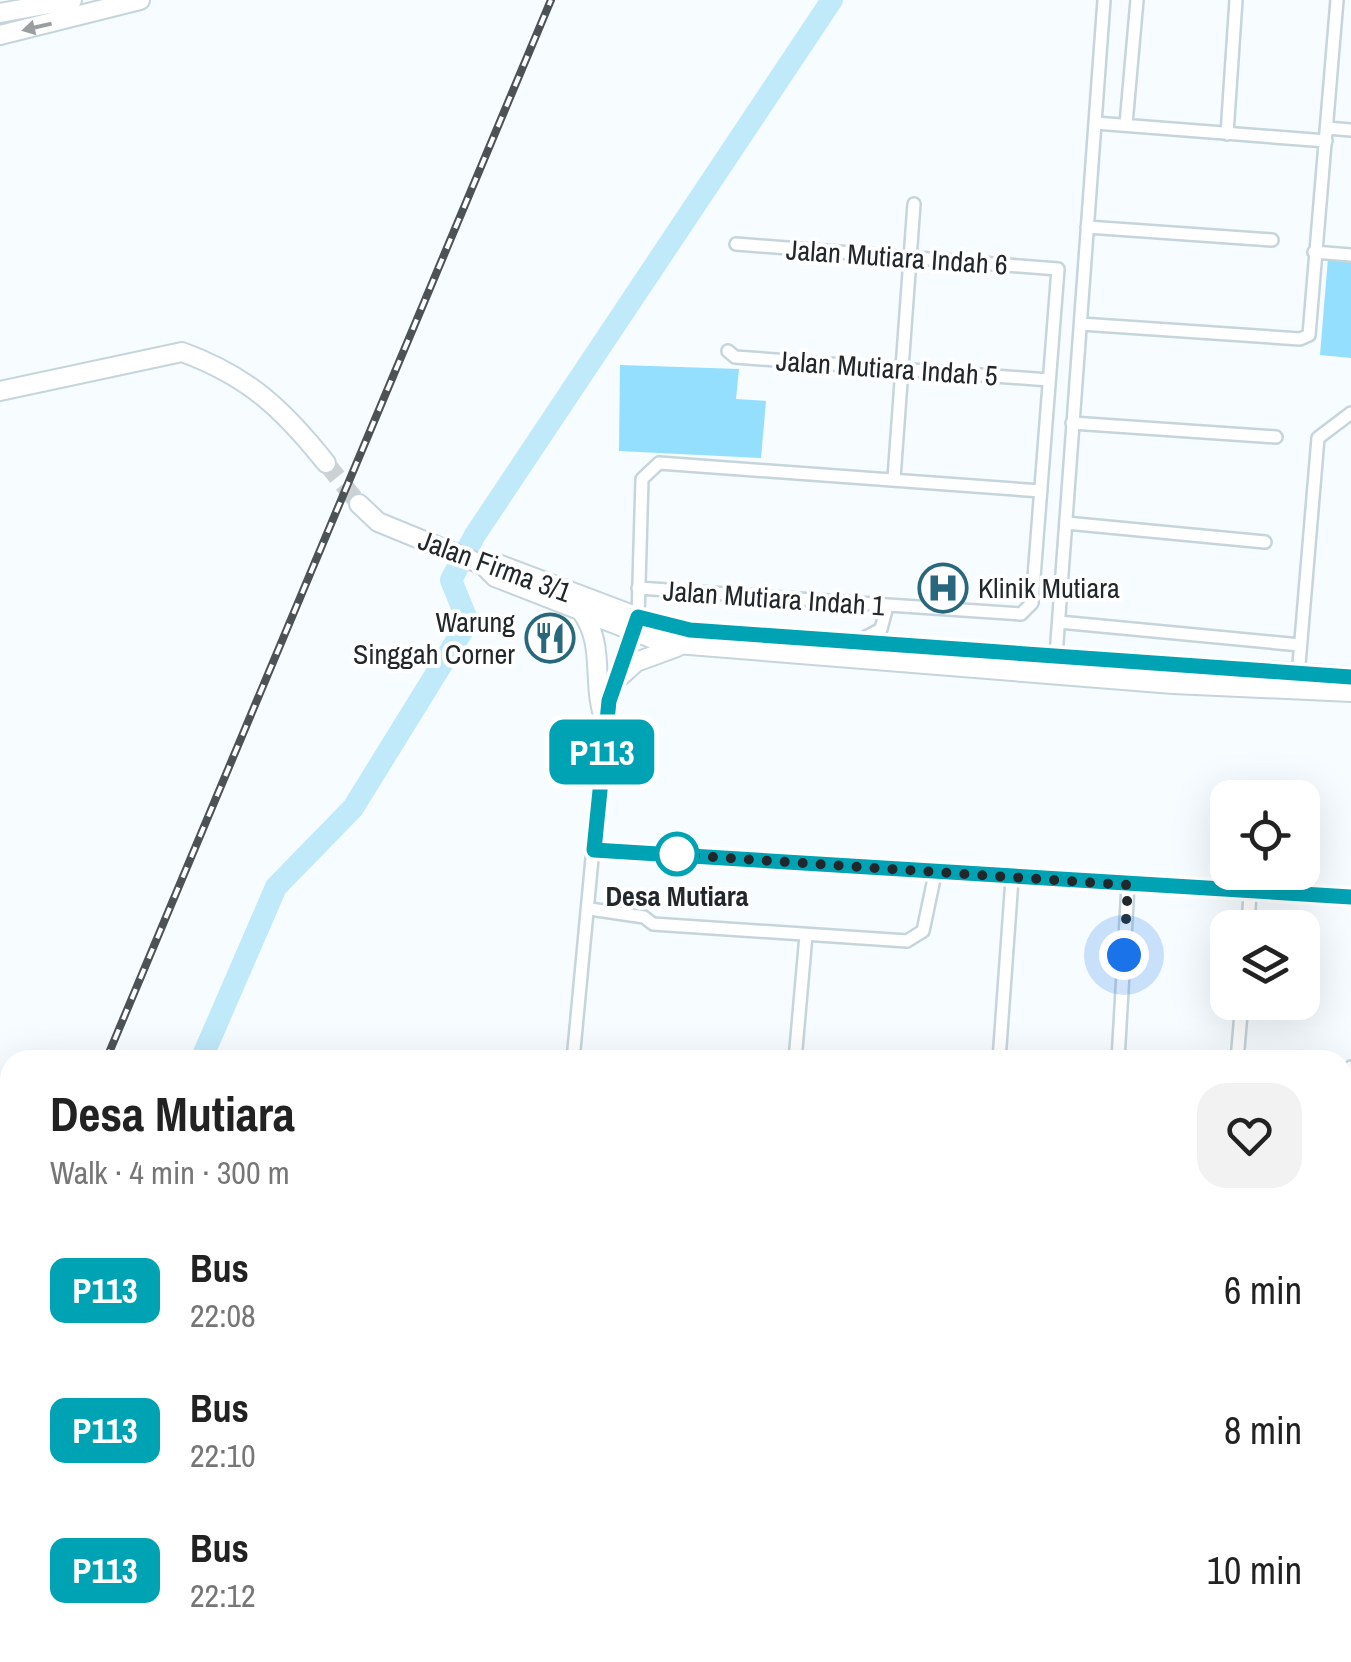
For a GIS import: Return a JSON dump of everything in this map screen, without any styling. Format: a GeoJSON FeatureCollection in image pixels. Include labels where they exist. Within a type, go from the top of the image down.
{"type":"FeatureCollection","features":[{"type":"Feature","properties":{"kind":"street"},"geometry":{"type":"LineString","coordinates":[[0,13],[72,0]]}},
{"type":"Feature","properties":{"kind":"street"},"geometry":{"type":"LineString","coordinates":[[0,35],[140,0]]}},
{"type":"Feature","properties":{"kind":"street"},"geometry":{"type":"LineString","coordinates":[[1088,676],[1068,669],[1056,656],[1104,0]]}},
{"type":"Feature","properties":{"kind":"street"},"geometry":{"type":"LineString","coordinates":[[1126,124],[1136,0]]}},
{"type":"Feature","properties":{"kind":"street"},"geometry":{"type":"LineString","coordinates":[[1227,134],[1236,0]]}},
{"type":"Feature","properties":{"kind":"street"},"geometry":{"type":"LineString","coordinates":[[1081,324],[1300,339],[1309,335],[1336,0]]}},
{"type":"Feature","properties":{"kind":"street"},"geometry":{"type":"LineString","coordinates":[[1095,123],[1227,134],[1326,134],[1351,130]]}},
{"type":"Feature","properties":{"kind":"street"},"geometry":{"type":"LineString","coordinates":[[894,478],[914,204]]}},
{"type":"Feature","properties":{"kind":"street"},"geometry":{"type":"LineString","coordinates":[[1087,227],[1272,240]]}},
{"type":"Feature","properties":{"kind":"street","name":"Jalan Mutiara Indah 6"},"geometry":{"type":"LineString","coordinates":[[736,244],[910,261],[1058,269],[1050,380]]}},
{"type":"Feature","properties":{"kind":"street"},"geometry":{"type":"LineString","coordinates":[[1314,252],[1351,255]]}},
{"type":"Feature","properties":{"kind":"street","name":"Jalan Mutiara Indah 5"},"geometry":{"type":"LineString","coordinates":[[728,351],[734,357],[1050,380]]}},
{"type":"Feature","properties":{"kind":"street"},"geometry":{"type":"LineString","coordinates":[[0,391],[182,352],[210,362],[286,413],[326,464]]}},
{"type":"Feature","properties":{"kind":"street"},"geometry":{"type":"LineString","coordinates":[[574,1050],[606,723],[635,624],[642,479],[659,463],[1041,491],[1050,380]]}},
{"type":"Feature","properties":{"kind":"street"},"geometry":{"type":"LineString","coordinates":[[1298,681],[1318,438],[1351,412]]}},
{"type":"Feature","properties":{"kind":"street"},"geometry":{"type":"LineString","coordinates":[[1072,423],[1276,437]]}},
{"type":"Feature","properties":{"kind":"street","name":"Jalan Mutiara Indah 1"},"geometry":{"type":"LineString","coordinates":[[638,588],[1021,614],[1028,611],[1041,491]]}},
{"type":"Feature","properties":{"kind":"street","name":"Jalan Firma 3/1"},"geometry":{"type":"LineString","coordinates":[[359,504],[378,522],[482,565],[498,564],[635,624]]}},
{"type":"Feature","properties":{"kind":"street"},"geometry":{"type":"LineString","coordinates":[[1066,523],[1265,542]]}},
{"type":"Feature","properties":{"kind":"street"},"geometry":{"type":"LineString","coordinates":[[482,565],[495,577],[581,611],[635,624],[1056,656],[1298,681],[1351,692]]}},
{"type":"Feature","properties":{"kind":"street"},"geometry":{"type":"LineString","coordinates":[[850,642],[872,636],[885,621],[886,606]]}},
{"type":"Feature","properties":{"kind":"street"},"geometry":{"type":"LineString","coordinates":[[581,611],[598,641],[598,704],[606,723]]}},
{"type":"Feature","properties":{"kind":"street"},"geometry":{"type":"LineString","coordinates":[[885,621],[898,638],[916,648]]}},
{"type":"Feature","properties":{"kind":"street"},"geometry":{"type":"LineString","coordinates":[[1058,622],[1300,646]]}},
{"type":"Feature","properties":{"kind":"street"},"geometry":{"type":"LineString","coordinates":[[635,624],[682,645],[1020,671],[1298,681],[1351,677]]}},
{"type":"Feature","properties":{"kind":"street"},"geometry":{"type":"LineString","coordinates":[[616,680],[636,662],[682,645]]}},
{"type":"Feature","properties":{"kind":"street"},"geometry":{"type":"LineString","coordinates":[[1020,671],[1038,668],[1056,656]]}},
{"type":"Feature","properties":{"kind":"street"},"geometry":{"type":"LineString","coordinates":[[594,850],[1351,897]]}},
{"type":"Feature","properties":{"kind":"street"},"geometry":{"type":"LineString","coordinates":[[590,910],[644,917],[653,924],[907,941],[918,938],[923,931],[935,874]]}},
{"type":"Feature","properties":{"kind":"street"},"geometry":{"type":"LineString","coordinates":[[1000,1050],[1012,878]]}},
{"type":"Feature","properties":{"kind":"street"},"geometry":{"type":"LineString","coordinates":[[1119,1050],[1128,885]]}},
{"type":"Feature","properties":{"kind":"street"},"geometry":{"type":"LineString","coordinates":[[1249,910],[1250,892]]}},
{"type":"Feature","properties":{"kind":"street"},"geometry":{"type":"LineString","coordinates":[[796,1050],[806,935]]}},
{"type":"Feature","properties":{"kind":"street"},"geometry":{"type":"LineString","coordinates":[[1239,1050],[1241,1020]]}},
{"type":"Feature","properties":{"kind":"shaded area"},"geometry":{"type":"Polygon","coordinates":[[[1328,258],[1351,260],[1351,358],[1320,355],[1328,258]]]}},
{"type":"Feature","properties":{"kind":"shaded area"},"geometry":{"type":"Polygon","coordinates":[[[620,365],[739,369],[736,399],[766,401],[761,458],[619,451],[620,365]]]}},
{"type":"Feature","properties":{"kind":"waterway"},"geometry":{"type":"LineString","coordinates":[[205,1050],[276,887],[353,808],[468,622],[451,580],[475,535],[832,0]]}},
{"type":"Feature","properties":{"kind":"tunnel"},"geometry":{"type":"LineString","coordinates":[[326,463],[359,504]]}},
{"type":"Feature","properties":{"kind":"railway"},"geometry":{"type":"LineString","coordinates":[[110,1050],[551,0]]}},
{"type":"Feature","properties":{"kind":"bus line","name":"P113"},"geometry":{"type":"LineString","coordinates":[[1351,677],[690,630],[638,617],[609,701],[594,850],[1351,897]]}},
{"type":"Feature","properties":{"kind":"place","name":"Klinik Mutiara"},"geometry":{"type":"Point","coordinates":[943,588]}},
{"type":"Feature","properties":{"kind":"place","name":"Warung Singgah Corner"},"geometry":{"type":"Point","coordinates":[550,638]}},
{"type":"Feature","properties":{"kind":"place","name":"Desa Mutiara"},"geometry":{"type":"Point","coordinates":[677,854]}},
{"type":"Feature","properties":{"kind":"route"},"geometry":{"type":"LineString","coordinates":[[677,854],[668,854],[1128,885],[1124,955]]}}]}
